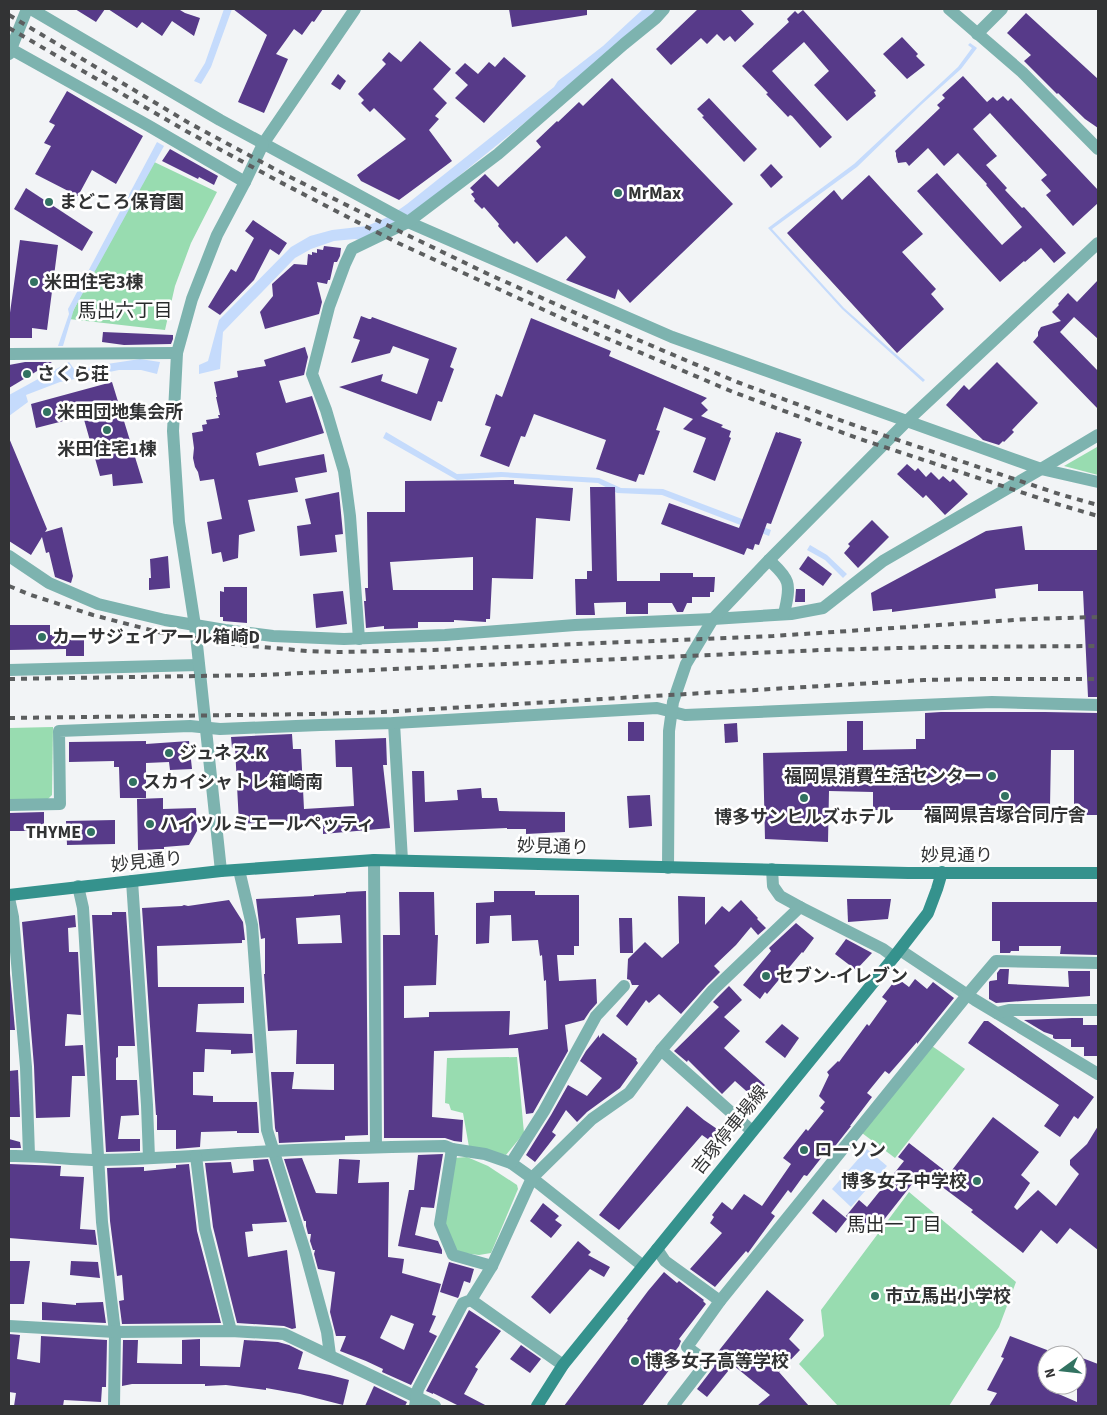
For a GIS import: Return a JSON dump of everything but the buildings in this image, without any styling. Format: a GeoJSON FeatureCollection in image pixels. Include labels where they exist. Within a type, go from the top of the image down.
{"type":"FeatureCollection","features":[{"type":"Feature","properties":{"kind":"main road","name":"妙見通り"},"geometry":{"type":"LineString","coordinates":[[9,896],[78,886],[221,871],[374,860],[908,873],[1098,873]]}},
{"type":"Feature","properties":{"kind":"main road","name":"吉塚停車場線"},"geometry":{"type":"LineString","coordinates":[[537,1406],[563,1365],[897,954],[928,913],[942,872]]}},
{"type":"Feature","properties":{"kind":"street"},"geometry":{"type":"LineString","coordinates":[[27,9],[10,51],[149,126],[245,182]]}},
{"type":"Feature","properties":{"kind":"street"},"geometry":{"type":"LineString","coordinates":[[31,9],[263,144],[408,222],[672,336],[1041,469],[1098,482]]}},
{"type":"Feature","properties":{"kind":"street"},"geometry":{"type":"LineString","coordinates":[[221,871],[195,626],[179,522],[172,431],[177,353],[192,299],[214,244],[263,144],[355,9]]}},
{"type":"Feature","properties":{"kind":"street"},"geometry":{"type":"LineString","coordinates":[[358,639],[350,516],[344,471],[326,410],[312,374],[329,307],[352,249],[408,222],[498,154],[656,18],[664,9]]}},
{"type":"Feature","properties":{"kind":"street"},"geometry":{"type":"LineString","coordinates":[[948,9],[1022,72],[1098,149]]}},
{"type":"Feature","properties":{"kind":"street"},"geometry":{"type":"LineString","coordinates":[[977,34],[1002,9]]}},
{"type":"Feature","properties":{"kind":"street"},"geometry":{"type":"LineString","coordinates":[[668,868],[669,731],[671,712],[686,664],[713,620],[769,560],[907,421],[1098,243]]}},
{"type":"Feature","properties":{"kind":"street"},"geometry":{"type":"LineString","coordinates":[[9,354],[177,353]]}},
{"type":"Feature","properties":{"kind":"street"},"geometry":{"type":"LineString","coordinates":[[9,556],[49,583],[98,604],[195,626],[273,636],[358,639],[445,635],[575,625],[713,620],[784,614],[823,608],[883,561],[1098,434]]}},
{"type":"Feature","properties":{"kind":"street"},"geometry":{"type":"LineString","coordinates":[[769,560],[787,581],[784,614]]}},
{"type":"Feature","properties":{"kind":"street"},"geometry":{"type":"LineString","coordinates":[[9,670],[199,666]]}},
{"type":"Feature","properties":{"kind":"street"},"geometry":{"type":"LineString","coordinates":[[9,805],[60,804],[59,731],[190,726],[220,728],[320,724],[394,724],[657,708],[685,715],[992,702],[1098,705]]}},
{"type":"Feature","properties":{"kind":"street"},"geometry":{"type":"LineString","coordinates":[[394,724],[402,860]]}},
{"type":"Feature","properties":{"kind":"street"},"geometry":{"type":"LineString","coordinates":[[374,860],[376,1147]]}},
{"type":"Feature","properties":{"kind":"street"},"geometry":{"type":"LineString","coordinates":[[239,870],[252,925],[267,1130],[305,1251],[325,1323],[330,1356]]}},
{"type":"Feature","properties":{"kind":"street"},"geometry":{"type":"LineString","coordinates":[[772,870],[773,886],[780,896],[883,949],[897,954],[968,994],[1098,1074]]}},
{"type":"Feature","properties":{"kind":"street"},"geometry":{"type":"LineString","coordinates":[[132,881],[145,1070],[148,1158]]}},
{"type":"Feature","properties":{"kind":"street"},"geometry":{"type":"LineString","coordinates":[[78,886],[83,908],[102,1222],[115,1332],[114,1406]]}},
{"type":"Feature","properties":{"kind":"street"},"geometry":{"type":"LineString","coordinates":[[9,896],[13,916],[26,1067],[29,1155]]}},
{"type":"Feature","properties":{"kind":"street"},"geometry":{"type":"LineString","coordinates":[[416,1402],[418,1389],[463,1303],[471,1300],[492,1266],[532,1178],[592,1119],[629,1094],[661,1050],[713,990],[800,907]]}},
{"type":"Feature","properties":{"kind":"street"},"geometry":{"type":"LineString","coordinates":[[673,1406],[707,1362],[688,1347],[720,1302],[996,961],[1098,963]]}},
{"type":"Feature","properties":{"kind":"street"},"geometry":{"type":"LineString","coordinates":[[511,1163],[544,1111],[596,1016],[624,986]]}},
{"type":"Feature","properties":{"kind":"street"},"geometry":{"type":"LineString","coordinates":[[997,1013],[1009,1010],[1098,1010]]}},
{"type":"Feature","properties":{"kind":"street"},"geometry":{"type":"LineString","coordinates":[[661,1050],[752,1131]]}},
{"type":"Feature","properties":{"kind":"street"},"geometry":{"type":"LineString","coordinates":[[9,1156],[29,1155],[98,1160],[274,1151],[445,1146],[452,1149],[485,1154],[511,1163],[643,1266]]}},
{"type":"Feature","properties":{"kind":"street"},"geometry":{"type":"LineString","coordinates":[[452,1149],[440,1224],[453,1255],[492,1266]]}},
{"type":"Feature","properties":{"kind":"street"},"geometry":{"type":"LineString","coordinates":[[196,1156],[206,1229],[232,1331]]}},
{"type":"Feature","properties":{"kind":"street"},"geometry":{"type":"LineString","coordinates":[[657,1249],[665,1260],[720,1302]]}},
{"type":"Feature","properties":{"kind":"street"},"geometry":{"type":"LineString","coordinates":[[471,1300],[563,1365]]}},
{"type":"Feature","properties":{"kind":"street"},"geometry":{"type":"LineString","coordinates":[[9,1326],[115,1332],[232,1331],[284,1334],[330,1356],[416,1402],[435,1406]]}},
{"type":"Feature","properties":{"kind":"green space"},"geometry":{"type":"Polygon","coordinates":[[[150,160],[217,192],[191,243],[175,286],[165,330],[69,319],[150,160]]]}},
{"type":"Feature","properties":{"kind":"green space"},"geometry":{"type":"Polygon","coordinates":[[[1097,447],[1098,475],[1064,466],[1097,447]]]}},
{"type":"Feature","properties":{"kind":"green space"},"geometry":{"type":"Polygon","coordinates":[[[53,727],[52,795],[48,799],[9,799],[9,728],[53,727]]]}},
{"type":"Feature","properties":{"kind":"green space"},"geometry":{"type":"Polygon","coordinates":[[[932,1046],[965,1069],[895,1158],[862,1133],[932,1046]]]}},
{"type":"Feature","properties":{"kind":"green space"},"geometry":{"type":"Polygon","coordinates":[[[517,1057],[524,1133],[506,1155],[469,1147],[463,1113],[451,1110],[449,1104],[445,1103],[447,1058],[517,1057]]]}},
{"type":"Feature","properties":{"kind":"green space"},"geometry":{"type":"Polygon","coordinates":[[[467,1157],[488,1166],[517,1185],[518,1189],[491,1253],[479,1255],[455,1252],[443,1224],[454,1158],[467,1157]]]}},
{"type":"Feature","properties":{"kind":"green space"},"geometry":{"type":"Polygon","coordinates":[[[909,1192],[1016,1282],[999,1327],[949,1406],[838,1406],[799,1364],[824,1336],[821,1310],[909,1192]]]}},
{"type":"Feature","properties":{"kind":"water"},"geometry":{"type":"Polygon","coordinates":[[[224,9],[232,9],[211,67],[201,84],[194,81],[205,63],[224,9]]]}},
{"type":"Feature","properties":{"kind":"water"},"geometry":{"type":"Polygon","coordinates":[[[643,9],[660,9],[560,94],[417,210],[366,241],[355,239],[334,241],[311,249],[295,258],[223,332],[220,369],[199,374],[199,365],[208,361],[219,320],[291,247],[310,236],[332,230],[367,226],[390,216],[554,87],[558,81],[603,46],[643,9]]]}},
{"type":"Feature","properties":{"kind":"water"},"geometry":{"type":"Polygon","coordinates":[[[970,43],[977,48],[961,69],[857,167],[772,229],[844,308],[925,380],[923,382],[842,309],[768,228],[854,164],[958,67],[972,48],[968,45],[970,43]]]}},
{"type":"Feature","properties":{"kind":"water"},"geometry":{"type":"Polygon","coordinates":[[[157,142],[164,146],[74,309],[63,346],[58,346],[69,314],[68,309],[157,142]]]}},
{"type":"Feature","properties":{"kind":"water"},"geometry":{"type":"Polygon","coordinates":[[[140,359],[160,362],[157,374],[141,370],[119,370],[60,382],[26,395],[28,402],[9,416],[9,395],[69,362],[74,369],[140,359]]]}},
{"type":"Feature","properties":{"kind":"water"},"geometry":{"type":"Polygon","coordinates":[[[386,432],[457,474],[501,472],[599,478],[621,488],[663,489],[771,530],[769,536],[662,495],[617,493],[598,483],[502,477],[457,480],[383,438],[386,432]]]}},
{"type":"Feature","properties":{"kind":"water"},"geometry":{"type":"Polygon","coordinates":[[[810,545],[827,555],[847,574],[843,578],[825,560],[807,550],[810,545]]]}},
{"type":"Feature","properties":{"kind":"water"},"geometry":{"type":"Polygon","coordinates":[[[867,1149],[887,1166],[851,1207],[832,1189],[867,1149]]]}},
{"type":"Feature","properties":{"kind":"railway"},"geometry":{"type":"LineString","coordinates":[[9,15],[189,123],[284,174],[488,274],[737,382],[859,427],[1062,495],[1098,505]]}},
{"type":"Feature","properties":{"kind":"railway"},"geometry":{"type":"LineString","coordinates":[[9,28],[186,131],[280,182],[396,242],[592,332],[733,392],[857,438],[1098,516]]}},
{"type":"Feature","properties":{"kind":"railway"},"geometry":{"type":"LineString","coordinates":[[9,586],[93,615],[158,632],[240,645],[337,652],[433,650],[773,636],[1029,619],[1098,617]]}},
{"type":"Feature","properties":{"kind":"railway"},"geometry":{"type":"LineString","coordinates":[[9,679],[260,675],[821,650],[1098,646]]}},
{"type":"Feature","properties":{"kind":"railway"},"geometry":{"type":"LineString","coordinates":[[9,718],[382,712],[924,680],[1098,679]]}},
{"type":"Feature","properties":{"kind":"place","name":"MrMax"},"geometry":{"type":"Point","coordinates":[618,193]}},
{"type":"Feature","properties":{"kind":"place","name":"まどころ保育園"},"geometry":{"type":"Point","coordinates":[49,202]}},
{"type":"Feature","properties":{"kind":"place","name":"米田住宅3棟"},"geometry":{"type":"Point","coordinates":[34,282]}},
{"type":"Feature","properties":{"kind":"place","name":"さくら荘"},"geometry":{"type":"Point","coordinates":[27,374]}},
{"type":"Feature","properties":{"kind":"place","name":"米田団地集会所"},"geometry":{"type":"Point","coordinates":[47,412]}},
{"type":"Feature","properties":{"kind":"place","name":"米田住宅1棟"},"geometry":{"type":"Point","coordinates":[107,430]}},
{"type":"Feature","properties":{"kind":"place","name":"カーサジェイアール箱崎D"},"geometry":{"type":"Point","coordinates":[42,637]}},
{"type":"Feature","properties":{"kind":"place","name":"ジュネス.K"},"geometry":{"type":"Point","coordinates":[169,753]}},
{"type":"Feature","properties":{"kind":"place","name":"福岡県消費生活センター"},"geometry":{"type":"Point","coordinates":[992,776]}},
{"type":"Feature","properties":{"kind":"place","name":"スカイシャトレ箱崎南"},"geometry":{"type":"Point","coordinates":[133,782]}},
{"type":"Feature","properties":{"kind":"place","name":"福岡県吉塚合同庁舎"},"geometry":{"type":"Point","coordinates":[1005,796]}},
{"type":"Feature","properties":{"kind":"place","name":"博多サンヒルズホテル"},"geometry":{"type":"Point","coordinates":[804,798]}},
{"type":"Feature","properties":{"kind":"place","name":"ハイツルミエールペッティ"},"geometry":{"type":"Point","coordinates":[150,824]}},
{"type":"Feature","properties":{"kind":"place","name":"THYME"},"geometry":{"type":"Point","coordinates":[91,832]}},
{"type":"Feature","properties":{"kind":"place","name":"セブン-イレブン"},"geometry":{"type":"Point","coordinates":[766,976]}},
{"type":"Feature","properties":{"kind":"place","name":"ローソン"},"geometry":{"type":"Point","coordinates":[804,1150]}},
{"type":"Feature","properties":{"kind":"place","name":"博多女子中学校"},"geometry":{"type":"Point","coordinates":[977,1181]}},
{"type":"Feature","properties":{"kind":"place","name":"市立馬出小学校"},"geometry":{"type":"Point","coordinates":[875,1296]}},
{"type":"Feature","properties":{"kind":"place","name":"博多女子高等学校"},"geometry":{"type":"Point","coordinates":[635,1361]}},
{"type":"Feature","properties":{"kind":"district","name":"馬出六丁目"},"geometry":{"type":"Point","coordinates":[125,311]}},
{"type":"Feature","properties":{"kind":"district","name":"馬出一丁目"},"geometry":{"type":"Point","coordinates":[894,1225]}}]}
